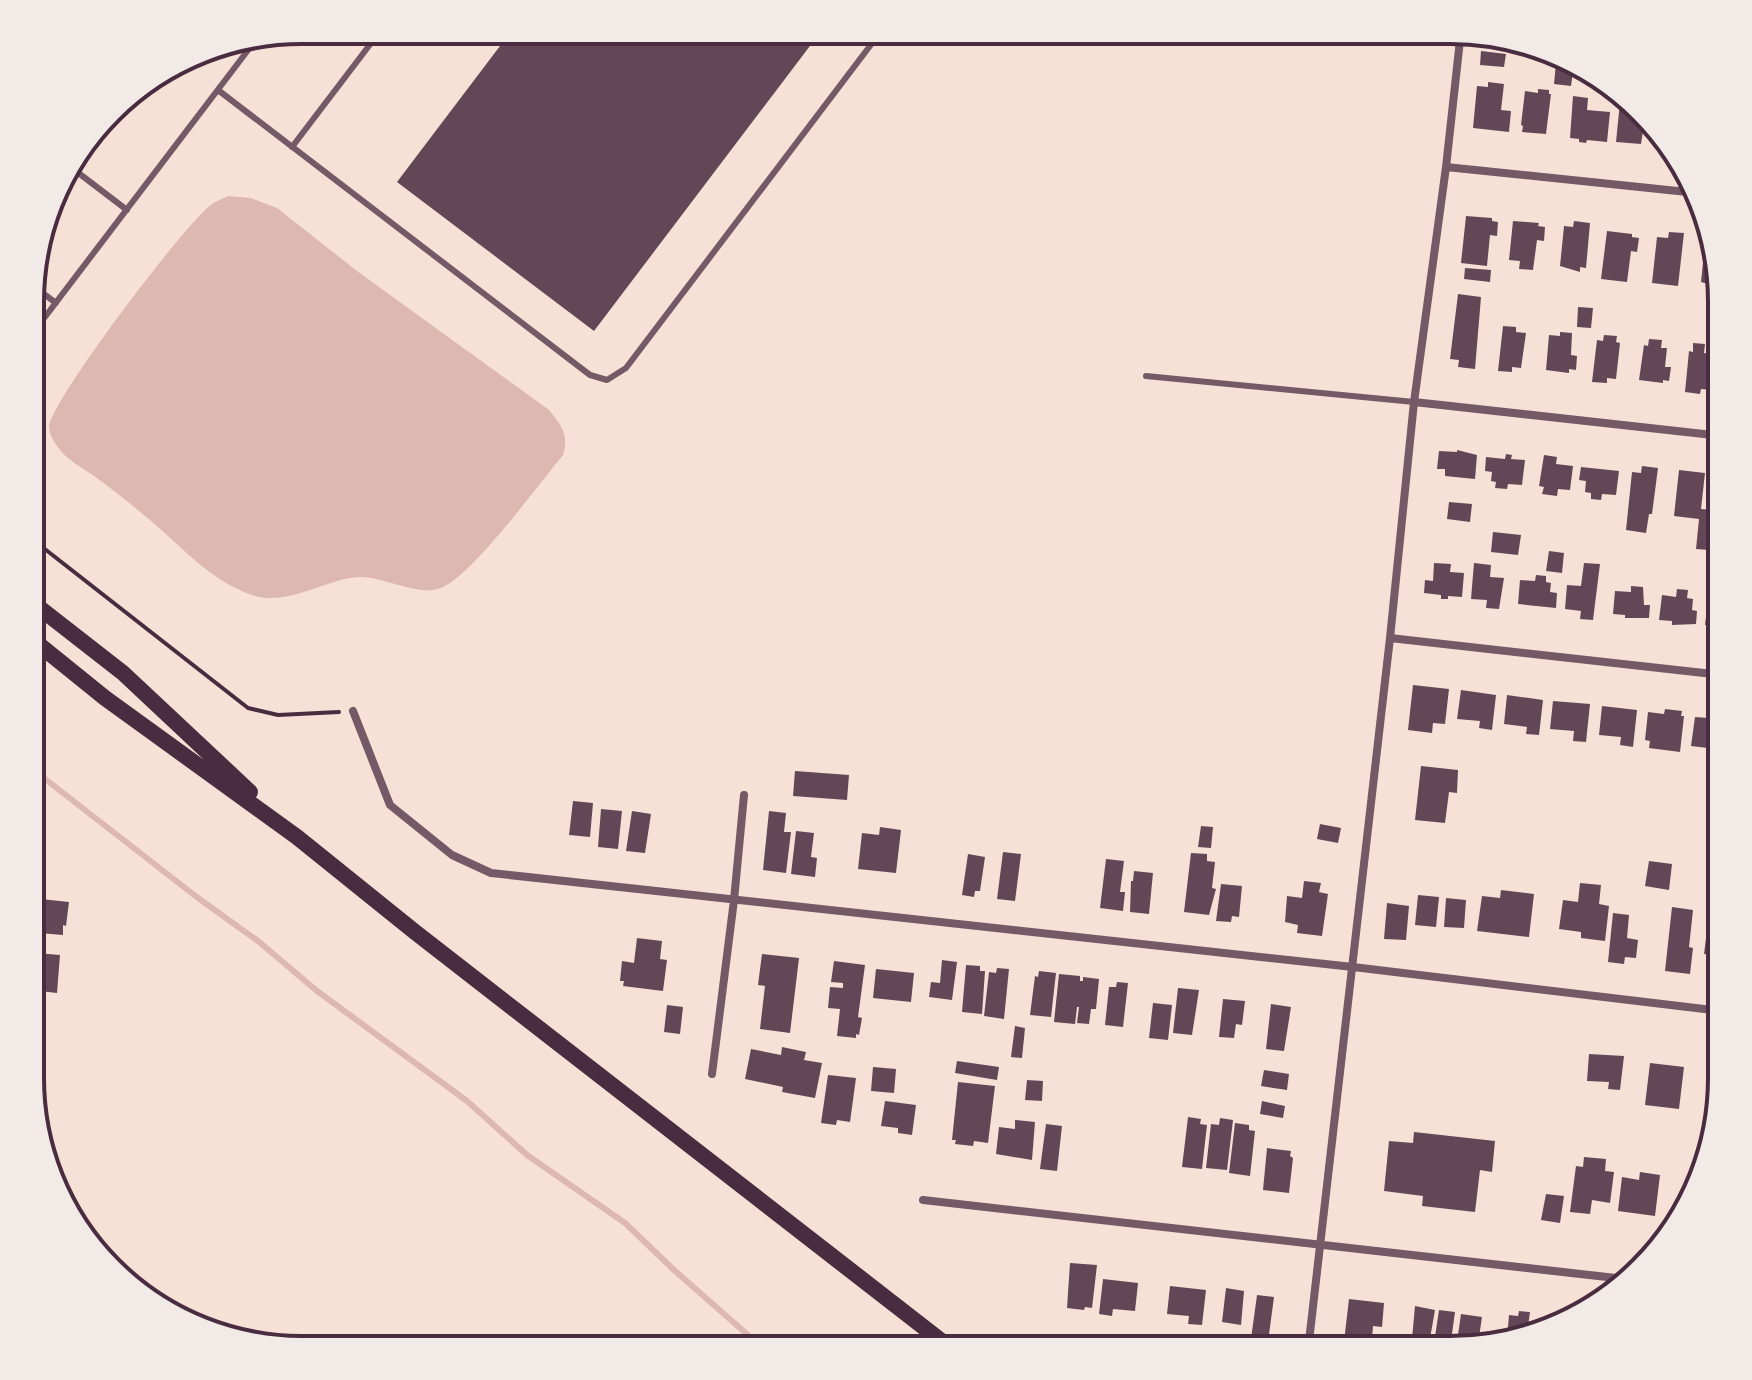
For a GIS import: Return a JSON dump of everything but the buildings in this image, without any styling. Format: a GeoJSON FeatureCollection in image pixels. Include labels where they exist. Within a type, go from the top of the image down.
{"type":"FeatureCollection","features":[{"type":"Feature","properties":{"kind":"main road"},"geometry":{"type":"LineString","coordinates":[[44,612],[123,673],[297,837]]}},
{"type":"Feature","properties":{"kind":"main road"},"geometry":{"type":"LineString","coordinates":[[44,649],[105,698],[297,837],[934,1336]]}},
{"type":"Feature","properties":{"kind":"street"},"geometry":{"type":"LineString","coordinates":[[1310,1336],[1414,402],[1459,45]]}},
{"type":"Feature","properties":{"kind":"street"},"geometry":{"type":"LineString","coordinates":[[1446,167],[1683,192]]}},
{"type":"Feature","properties":{"kind":"street"},"geometry":{"type":"LineString","coordinates":[[1414,402],[1708,434]]}},
{"type":"Feature","properties":{"kind":"street"},"geometry":{"type":"LineString","coordinates":[[1390,638],[1708,673]]}},
{"type":"Feature","properties":{"kind":"street"},"geometry":{"type":"LineString","coordinates":[[353,711],[390,805],[430,840],[469,864],[491,873],[1353,967],[1707,1009]]}},
{"type":"Feature","properties":{"kind":"street"},"geometry":{"type":"LineString","coordinates":[[712,1074],[744,795]]}},
{"type":"Feature","properties":{"kind":"street"},"geometry":{"type":"LineString","coordinates":[[923,1200],[1613,1278]]}},
{"type":"Feature","properties":{"kind":"lane"},"geometry":{"type":"LineString","coordinates":[[292,147],[370,44]]}},
{"type":"Feature","properties":{"kind":"lane"},"geometry":{"type":"LineString","coordinates":[[218,90],[590,375],[607,380],[626,368],[871,44]]}},
{"type":"Feature","properties":{"kind":"lane"},"geometry":{"type":"LineString","coordinates":[[44,318],[248,50]]}},
{"type":"Feature","properties":{"kind":"lane"},"geometry":{"type":"LineString","coordinates":[[79,173],[127,210]]}},
{"type":"Feature","properties":{"kind":"lane"},"geometry":{"type":"LineString","coordinates":[[44,294],[56,303]]}},
{"type":"Feature","properties":{"kind":"lane"},"geometry":{"type":"LineString","coordinates":[[1146,376],[1414,402]]}},
{"type":"Feature","properties":{"kind":"path"},"geometry":{"type":"LineString","coordinates":[[44,549],[248,708],[278,715],[353,711]]}},
{"type":"Feature","properties":{"kind":"shaded area"},"geometry":{"type":"Polygon","coordinates":[[[228,196],[251,198],[277,208],[357,271],[549,410],[561,426],[565,436],[563,455],[486,549],[454,580],[441,588],[422,590],[358,577],[278,598],[252,595],[210,572],[131,504],[68,458],[53,440],[49,428],[55,412],[121,313],[198,218],[212,204],[228,196]]]}},
{"type":"Feature","properties":{"kind":"waterway"},"geometry":{"type":"LineString","coordinates":[[45,779],[258,941],[317,991],[467,1101],[527,1155],[625,1223],[748,1335]]}}]}
